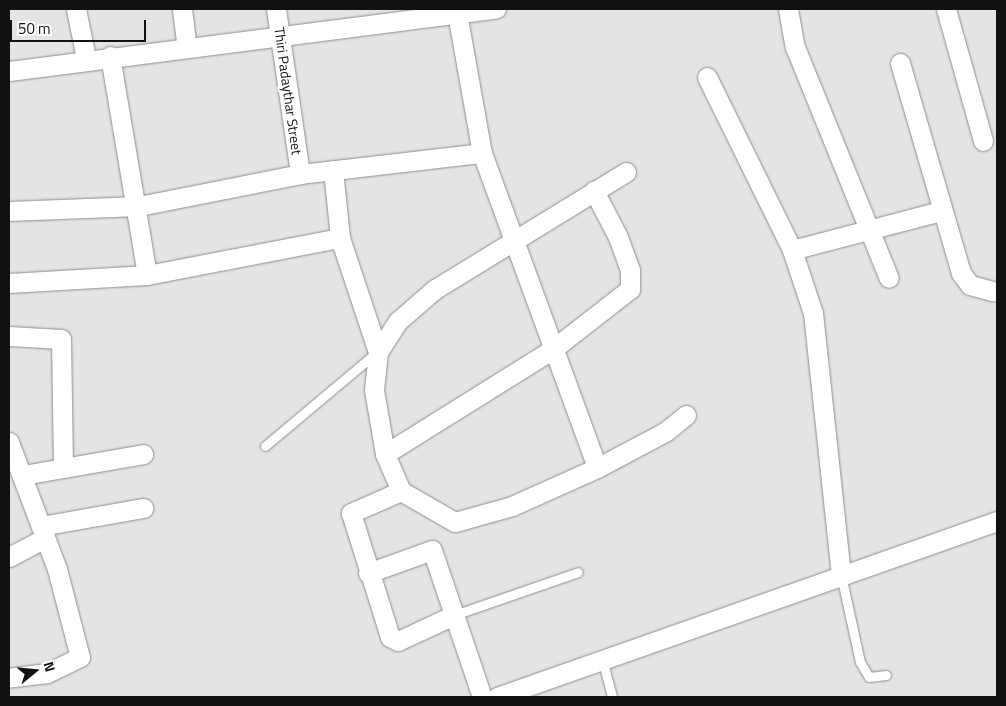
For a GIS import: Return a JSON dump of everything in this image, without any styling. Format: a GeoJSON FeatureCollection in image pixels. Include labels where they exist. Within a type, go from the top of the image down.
{"type":"FeatureCollection","features":[{"type":"Feature","properties":{"kind":"street"},"geometry":{"type":"LineString","coordinates":[[76,9],[86,58]]}},
{"type":"Feature","properties":{"kind":"street"},"geometry":{"type":"LineString","coordinates":[[182,9],[187,47]]}},
{"type":"Feature","properties":{"kind":"street","name":"Thiri Padaythar Street"},"geometry":{"type":"LineString","coordinates":[[276,9],[300,174]]}},
{"type":"Feature","properties":{"kind":"street"},"geometry":{"type":"LineString","coordinates":[[9,71],[86,58],[280,36],[402,14],[457,13],[496,9]]}},
{"type":"Feature","properties":{"kind":"street"},"geometry":{"type":"LineString","coordinates":[[788,9],[794,47],[889,278]]}},
{"type":"Feature","properties":{"kind":"street"},"geometry":{"type":"LineString","coordinates":[[946,9],[983,141]]}},
{"type":"Feature","properties":{"kind":"street"},"geometry":{"type":"LineString","coordinates":[[457,13],[482,154],[597,468]]}},
{"type":"Feature","properties":{"kind":"street"},"geometry":{"type":"LineString","coordinates":[[110,56],[139,206],[147,275]]}},
{"type":"Feature","properties":{"kind":"street"},"geometry":{"type":"LineString","coordinates":[[900,63],[960,273],[970,285],[993,291]]}},
{"type":"Feature","properties":{"kind":"street"},"geometry":{"type":"LineString","coordinates":[[707,77],[792,250],[813,313],[841,574]]}},
{"type":"Feature","properties":{"kind":"street"},"geometry":{"type":"LineString","coordinates":[[9,210],[139,206],[300,174],[482,154]]}},
{"type":"Feature","properties":{"kind":"street"},"geometry":{"type":"LineString","coordinates":[[333,170],[340,238],[378,352],[374,390],[385,454],[401,491],[455,522],[512,506],[597,468],[665,432],[686,415]]}},
{"type":"Feature","properties":{"kind":"street"},"geometry":{"type":"LineString","coordinates":[[378,352],[398,321],[436,289],[626,172]]}},
{"type":"Feature","properties":{"kind":"street"},"geometry":{"type":"LineString","coordinates":[[385,454],[553,350],[630,289],[630,270],[617,235],[594,191]]}},
{"type":"Feature","properties":{"kind":"street"},"geometry":{"type":"LineString","coordinates":[[792,250],[941,211]]}},
{"type":"Feature","properties":{"kind":"street"},"geometry":{"type":"LineString","coordinates":[[9,283],[147,275],[340,238]]}},
{"type":"Feature","properties":{"kind":"street"},"geometry":{"type":"LineString","coordinates":[[9,336],[62,339],[63,468]]}},
{"type":"Feature","properties":{"kind":"street"},"geometry":{"type":"LineString","coordinates":[[9,442],[43,532],[80,657],[47,673],[9,678]]}},
{"type":"Feature","properties":{"kind":"street"},"geometry":{"type":"LineString","coordinates":[[23,475],[143,454]]}},
{"type":"Feature","properties":{"kind":"street"},"geometry":{"type":"LineString","coordinates":[[401,491],[351,513],[368,573],[392,641],[454,615]]}},
{"type":"Feature","properties":{"kind":"street"},"geometry":{"type":"LineString","coordinates":[[9,557],[43,532],[143,508]]}},
{"type":"Feature","properties":{"kind":"street"},"geometry":{"type":"LineString","coordinates":[[497,697],[602,657],[997,521]]}},
{"type":"Feature","properties":{"kind":"street"},"geometry":{"type":"LineString","coordinates":[[368,573],[432,550],[482,697]]}},
{"type":"Feature","properties":{"kind":"lane"},"geometry":{"type":"LineString","coordinates":[[265,446],[378,352]]}},
{"type":"Feature","properties":{"kind":"lane"},"geometry":{"type":"LineString","coordinates":[[454,615],[578,572]]}},
{"type":"Feature","properties":{"kind":"lane"},"geometry":{"type":"LineString","coordinates":[[841,574],[860,662],[869,677],[886,676]]}},
{"type":"Feature","properties":{"kind":"lane"},"geometry":{"type":"LineString","coordinates":[[602,657],[612,697]]}}]}
